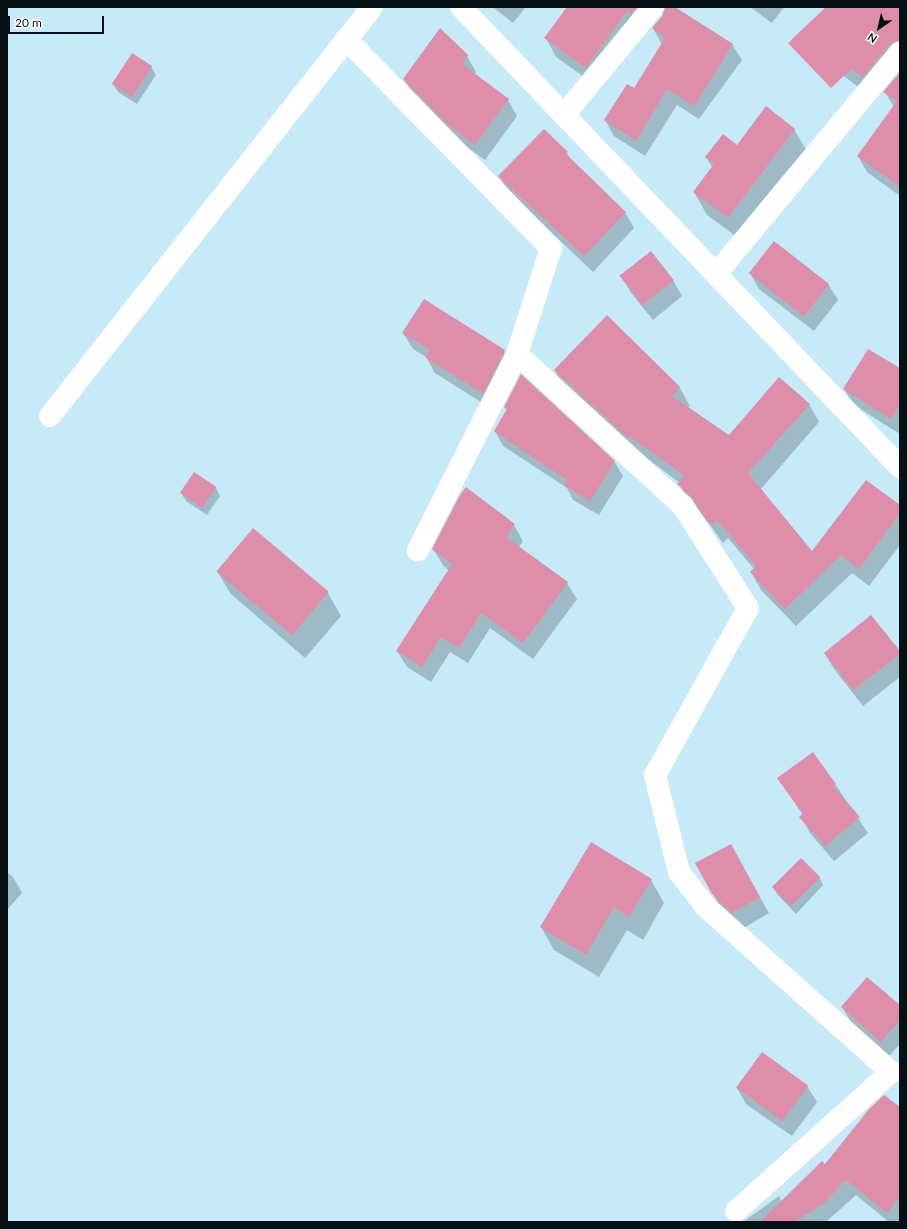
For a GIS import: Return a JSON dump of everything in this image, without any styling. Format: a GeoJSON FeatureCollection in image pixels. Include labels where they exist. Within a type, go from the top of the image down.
{"type":"FeatureCollection","features":[{"type":"Feature","properties":{"kind":"street"},"geometry":{"type":"LineString","coordinates":[[50,416],[372,7]]}},
{"type":"Feature","properties":{"kind":"street"},"geometry":{"type":"LineString","coordinates":[[461,7],[716,274],[898,459]]}},
{"type":"Feature","properties":{"kind":"street"},"geometry":{"type":"LineString","coordinates":[[564,115],[653,7]]}},
{"type":"Feature","properties":{"kind":"street"},"geometry":{"type":"LineString","coordinates":[[346,39],[551,248],[517,354],[418,550]]}},
{"type":"Feature","properties":{"kind":"street"},"geometry":{"type":"LineString","coordinates":[[716,274],[900,52]]}},
{"type":"Feature","properties":{"kind":"street"},"geometry":{"type":"LineString","coordinates":[[517,354],[682,506],[748,608],[655,775],[679,872],[706,907],[897,1072],[736,1211]]}},
{"type":"Feature","properties":{"kind":"building"},"geometry":{"type":"Polygon","coordinates":[[[567,7],[637,7],[631,14],[627,11],[586,68],[544,38],[567,7]]]}},
{"type":"Feature","properties":{"kind":"building"},"geometry":{"type":"Polygon","coordinates":[[[665,7],[675,7],[733,44],[694,106],[667,89],[636,141],[604,120],[627,84],[634,88],[665,38],[652,28],[663,15],[665,7]]]}},
{"type":"Feature","properties":{"kind":"building"},"geometry":{"type":"Polygon","coordinates":[[[826,7],[900,7],[900,40],[890,44],[863,77],[851,69],[831,88],[788,43],[826,7]]]}},
{"type":"Feature","properties":{"kind":"building"},"geometry":{"type":"Polygon","coordinates":[[[440,28],[468,55],[462,64],[509,99],[475,145],[446,123],[403,79],[440,28]]]}},
{"type":"Feature","properties":{"kind":"building"},"geometry":{"type":"Polygon","coordinates":[[[132,53],[152,66],[132,97],[112,84],[132,53]]]}},
{"type":"Feature","properties":{"kind":"building"},"geometry":{"type":"Polygon","coordinates":[[[900,72],[900,187],[857,156],[897,101],[883,92],[900,72]]]}},
{"type":"Feature","properties":{"kind":"building"},"geometry":{"type":"Polygon","coordinates":[[[766,106],[795,129],[728,218],[693,192],[714,164],[705,157],[723,134],[737,145],[766,106]]]}},
{"type":"Feature","properties":{"kind":"building"},"geometry":{"type":"Polygon","coordinates":[[[544,129],[568,152],[566,154],[626,212],[584,256],[498,176],[544,129]]]}},
{"type":"Feature","properties":{"kind":"building"},"geometry":{"type":"Polygon","coordinates":[[[774,241],[829,284],[804,316],[749,273],[774,241]]]}},
{"type":"Feature","properties":{"kind":"building"},"geometry":{"type":"Polygon","coordinates":[[[651,251],[674,280],[642,305],[619,276],[651,251]]]}},
{"type":"Feature","properties":{"kind":"building"},"geometry":{"type":"Polygon","coordinates":[[[424,299],[505,350],[483,394],[425,357],[430,350],[402,333],[424,299]]]}},
{"type":"Feature","properties":{"kind":"building"},"geometry":{"type":"Polygon","coordinates":[[[607,315],[680,387],[672,396],[729,435],[779,377],[810,404],[748,473],[812,551],[866,480],[900,505],[900,513],[859,569],[841,555],[785,609],[750,572],[756,566],[717,520],[712,525],[706,520],[692,497],[677,484],[685,476],[630,437],[629,439],[554,370],[607,315]]]}},
{"type":"Feature","properties":{"kind":"building"},"geometry":{"type":"Polygon","coordinates":[[[868,349],[900,368],[900,404],[891,419],[843,389],[868,349]]]}},
{"type":"Feature","properties":{"kind":"building"},"geometry":{"type":"Polygon","coordinates":[[[521,374],[615,461],[590,501],[564,485],[567,480],[494,431],[507,409],[504,407],[521,374]]]}},
{"type":"Feature","properties":{"kind":"building"},"geometry":{"type":"Polygon","coordinates":[[[194,472],[216,487],[202,508],[180,493],[194,472]]]}},
{"type":"Feature","properties":{"kind":"building"},"geometry":{"type":"Polygon","coordinates":[[[466,487],[515,524],[506,537],[568,582],[523,643],[481,613],[459,648],[441,637],[422,667],[396,651],[452,564],[432,549],[460,495],[466,487]]]}},
{"type":"Feature","properties":{"kind":"building"},"geometry":{"type":"Polygon","coordinates":[[[253,528],[329,592],[292,635],[216,572],[253,528]]]}},
{"type":"Feature","properties":{"kind":"building"},"geometry":{"type":"Polygon","coordinates":[[[871,615],[900,651],[900,654],[853,690],[824,653],[871,615]]]}},
{"type":"Feature","properties":{"kind":"building"},"geometry":{"type":"Polygon","coordinates":[[[813,752],[836,784],[833,786],[860,817],[825,846],[799,817],[803,814],[777,778],[813,752]]]}},
{"type":"Feature","properties":{"kind":"building"},"geometry":{"type":"Polygon","coordinates":[[[591,842],[652,879],[629,917],[614,907],[586,955],[540,927],[591,842]]]}},
{"type":"Feature","properties":{"kind":"building"},"geometry":{"type":"Polygon","coordinates":[[[731,844],[760,897],[732,913],[712,894],[695,863],[731,844]]]}},
{"type":"Feature","properties":{"kind":"building"},"geometry":{"type":"Polygon","coordinates":[[[801,858],[820,877],[791,906],[772,887],[801,858]]]}},
{"type":"Feature","properties":{"kind":"building"},"geometry":{"type":"Polygon","coordinates":[[[867,977],[900,1005],[900,1020],[881,1042],[841,1007],[867,977]]]}},
{"type":"Feature","properties":{"kind":"building"},"geometry":{"type":"Polygon","coordinates":[[[762,1052],[808,1086],[782,1121],[736,1088],[762,1052]]]}},
{"type":"Feature","properties":{"kind":"building"},"geometry":{"type":"Polygon","coordinates":[[[884,1095],[900,1107],[900,1197],[887,1213],[846,1180],[823,1204],[794,1222],[760,1222],[822,1161],[825,1164],[870,1108],[884,1095]]]}}]}
